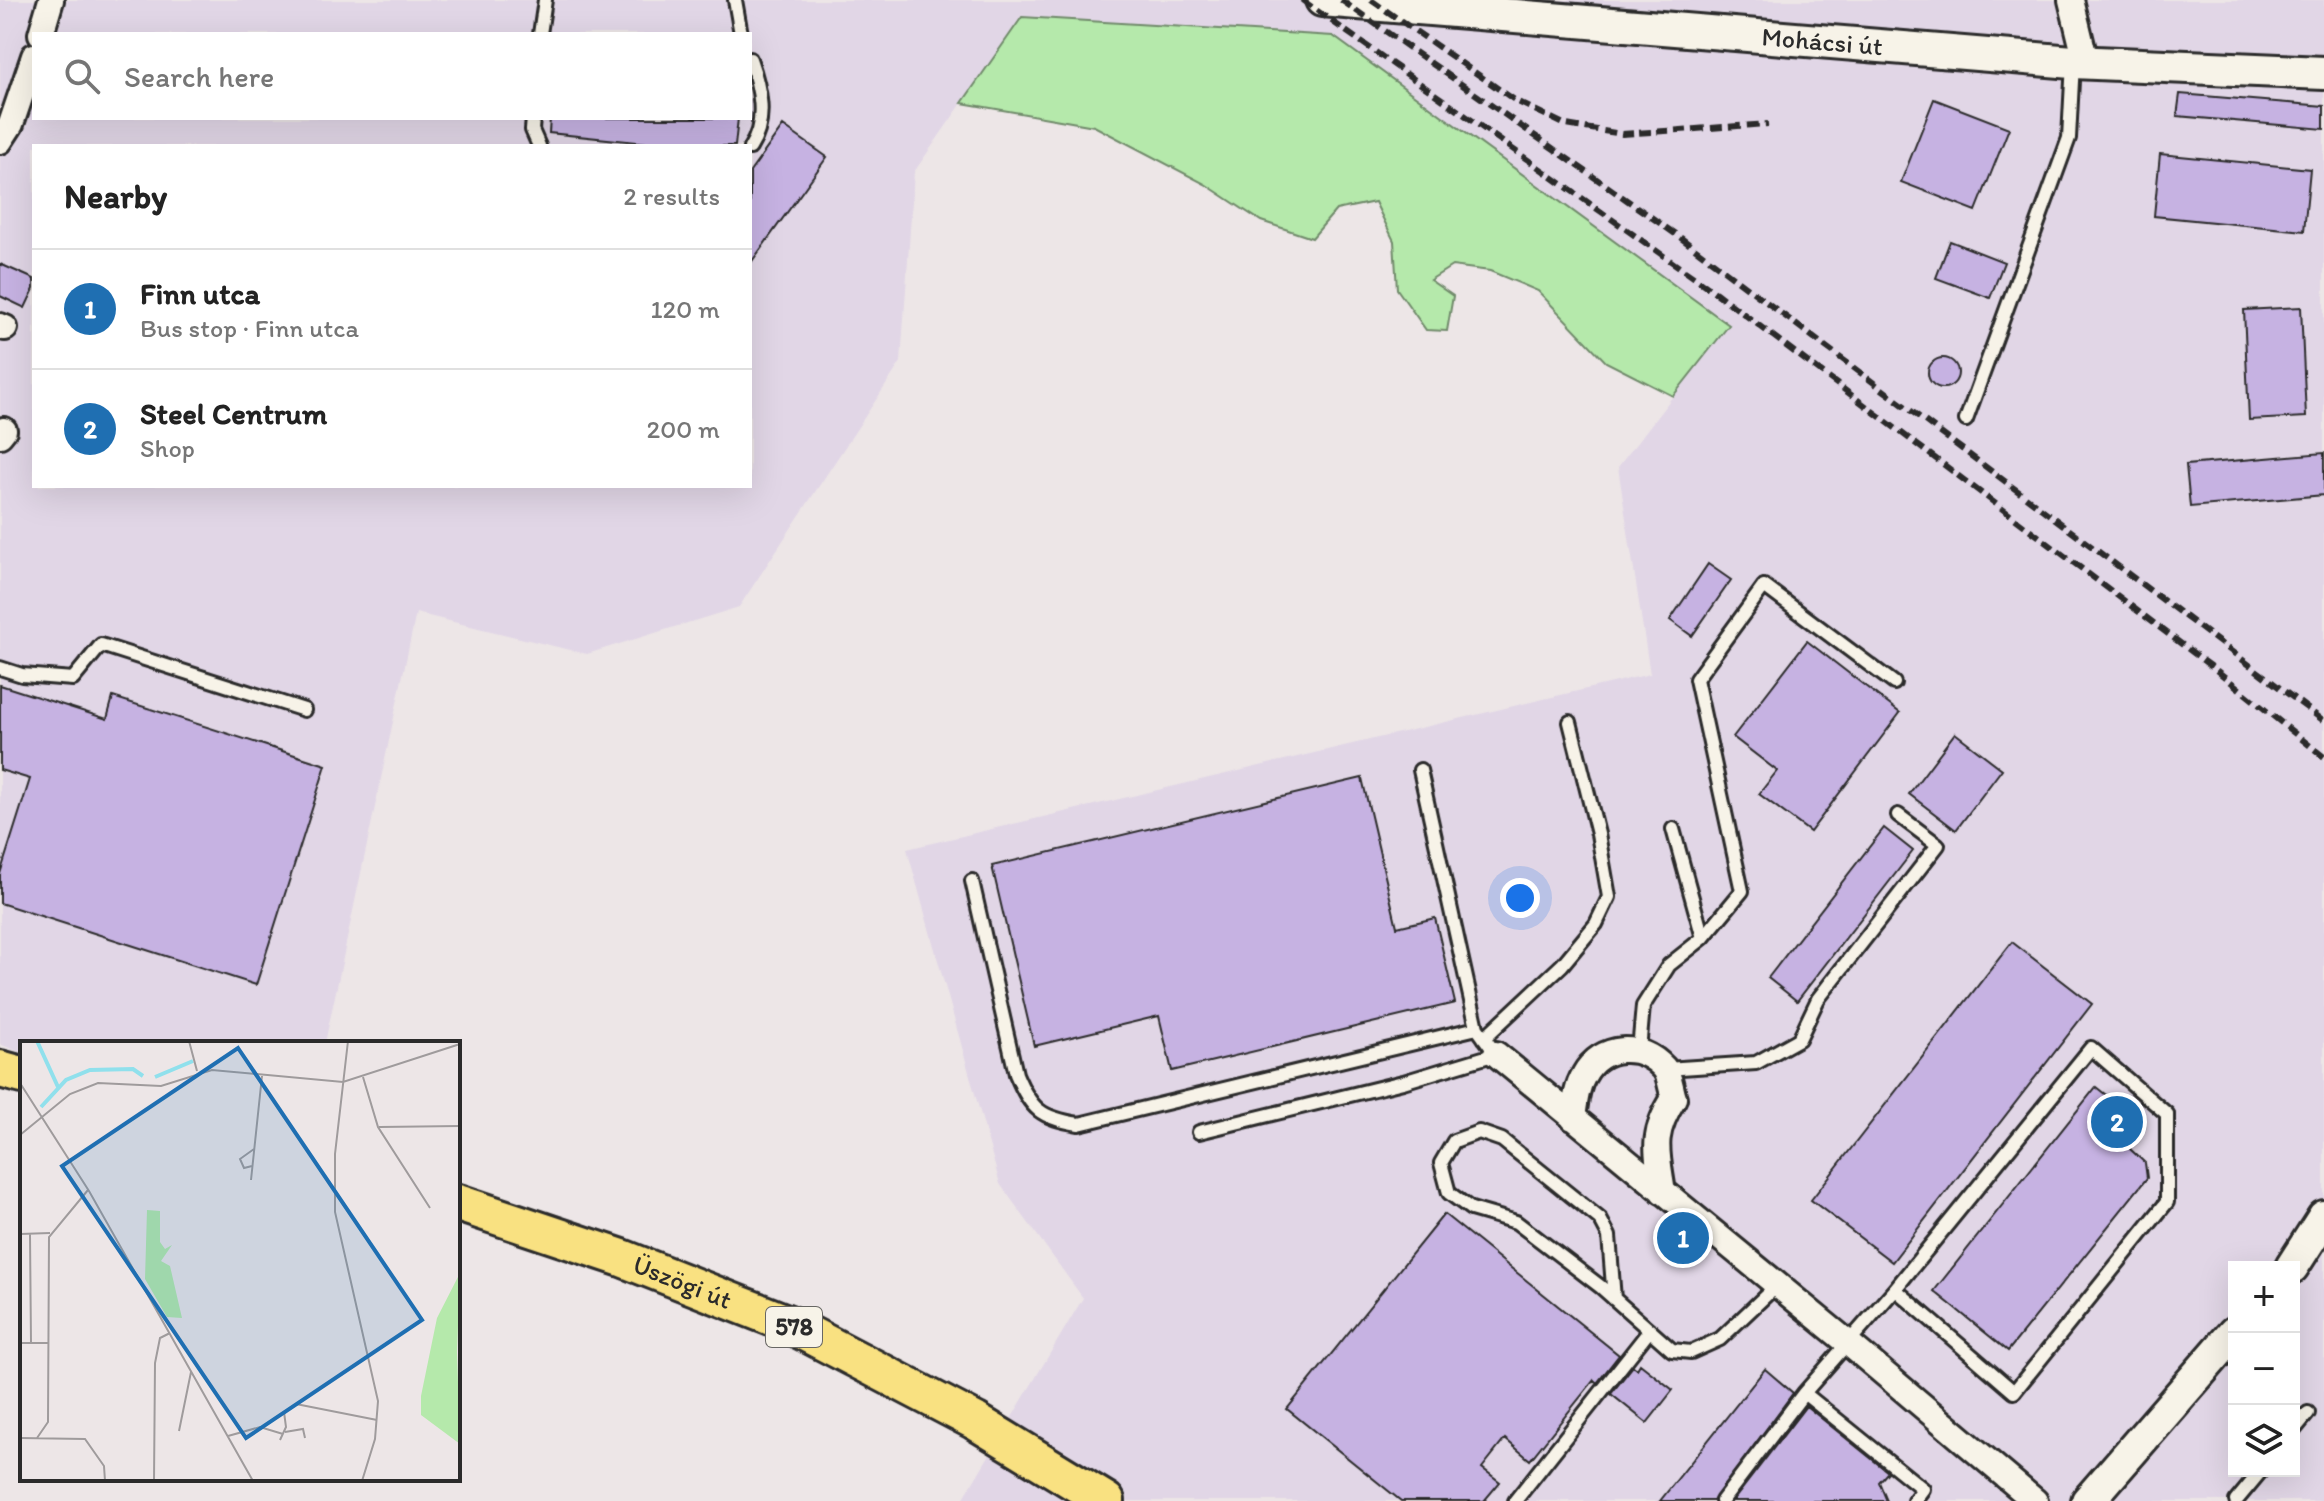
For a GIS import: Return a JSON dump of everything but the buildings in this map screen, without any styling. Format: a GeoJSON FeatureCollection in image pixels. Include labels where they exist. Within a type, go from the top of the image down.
{"type":"FeatureCollection","features":[{"type":"Feature","properties":{"kind":"main road","name":"Mohácsi út"},"geometry":{"type":"LineString","coordinates":[[1322,0],[2080,62],[2324,73]]}},
{"type":"Feature","properties":{"kind":"main road"},"geometry":{"type":"LineString","coordinates":[[0,1069],[20,1074]]}},
{"type":"Feature","properties":{"kind":"main road","name":"Üszögi út"},"geometry":{"type":"LineString","coordinates":[[460,1204],[622,1258],[789,1324],[975,1421],[1106,1501]]}},
{"type":"Feature","properties":{"kind":"main road"},"geometry":{"type":"LineString","coordinates":[[2296,1261],[2324,1217]]}},
{"type":"Feature","properties":{"kind":"main road"},"geometry":{"type":"LineString","coordinates":[[2088,1501],[2228,1340]]}},
{"type":"Feature","properties":{"kind":"street"},"geometry":{"type":"LineString","coordinates":[[42,32],[51,0]]}},
{"type":"Feature","properties":{"kind":"street"},"geometry":{"type":"LineString","coordinates":[[2071,0],[2080,62]]}},
{"type":"Feature","properties":{"kind":"street"},"geometry":{"type":"LineString","coordinates":[[0,141],[11,124],[32,62]]}},
{"type":"Feature","properties":{"kind":"street"},"geometry":{"type":"LineString","coordinates":[[1486,1040],[1573,1118],[1847,1342],[2035,1501]]}},
{"type":"Feature","properties":{"kind":"street"},"geometry":{"type":"LineString","coordinates":[[1573,1118],[1577,1091],[1584,1074],[1597,1058],[1620,1049],[1639,1050],[1666,1069],[1674,1098],[1655,1140],[1663,1192]]}},
{"type":"Feature","properties":{"kind":"lane"},"geometry":{"type":"LineString","coordinates":[[540,32],[545,0]]}},
{"type":"Feature","properties":{"kind":"lane"},"geometry":{"type":"LineString","coordinates":[[735,0],[741,32]]}},
{"type":"Feature","properties":{"kind":"lane"},"geometry":{"type":"LineString","coordinates":[[1966,420],[2069,138],[2080,62]]}},
{"type":"Feature","properties":{"kind":"lane"},"geometry":{"type":"LineString","coordinates":[[751,144],[762,112],[752,65]]}},
{"type":"Feature","properties":{"kind":"lane"},"geometry":{"type":"LineString","coordinates":[[533,120],[532,130],[538,144]]}},
{"type":"Feature","properties":{"kind":"lane"},"geometry":{"type":"LineString","coordinates":[[1639,1050],[1643,1006],[1669,965],[1703,938],[1742,891],[1696,679],[1764,586],[1894,683]]}},
{"type":"Feature","properties":{"kind":"lane"},"geometry":{"type":"LineString","coordinates":[[0,668],[22,675],[73,679],[101,645],[304,710]]}},
{"type":"Feature","properties":{"kind":"lane"},"geometry":{"type":"LineString","coordinates":[[1199,1132],[1403,1082],[1486,1040],[1562,965],[1596,924],[1609,897],[1598,834],[1570,722]]}},
{"type":"Feature","properties":{"kind":"lane"},"geometry":{"type":"LineString","coordinates":[[1420,770],[1486,1040]]}},
{"type":"Feature","properties":{"kind":"lane"},"geometry":{"type":"LineString","coordinates":[[1666,1069],[1756,1063],[1799,1039],[1818,999],[1938,845],[1898,815]]}},
{"type":"Feature","properties":{"kind":"lane"},"geometry":{"type":"LineString","coordinates":[[1673,829],[1703,938]]}},
{"type":"Feature","properties":{"kind":"lane"},"geometry":{"type":"LineString","coordinates":[[972,881],[1016,1074],[1026,1099],[1044,1114],[1059,1120],[1079,1124],[1486,1040]]}},
{"type":"Feature","properties":{"kind":"lane"},"geometry":{"type":"LineString","coordinates":[[1722,1501],[1804,1393],[1895,1289],[2091,1048],[2167,1114],[2167,1202],[2014,1392],[1895,1289]]}},
{"type":"Feature","properties":{"kind":"lane"},"geometry":{"type":"LineString","coordinates":[[1614,1299],[1609,1236],[1600,1219],[1502,1140],[1479,1132],[1454,1141],[1441,1163],[1449,1193],[1471,1209],[1516,1222],[1614,1299],[1672,1350],[1691,1352],[1720,1339],[1777,1285]]}},
{"type":"Feature","properties":{"kind":"lane"},"geometry":{"type":"LineString","coordinates":[[1515,1501],[1650,1330]]}},
{"type":"Feature","properties":{"kind":"lane"},"geometry":{"type":"LineString","coordinates":[[1804,1393],[1923,1489],[1914,1501]]}},
{"type":"Feature","properties":{"kind":"lane"},"geometry":{"type":"LineString","coordinates":[[2300,1423],[2308,1413]]}},
{"type":"Feature","properties":{"kind":"lane"},"geometry":{"type":"LineString","coordinates":[[2236,1501],[2256,1477]]}},
{"type":"Feature","properties":{"kind":"shaded area"},"geometry":{"type":"Polygon","coordinates":[[[0,0],[2324,0],[2324,1501],[962,1501],[1083,1298],[1000,1184],[907,849],[1650,674],[1618,467],[1728,325],[1022,17],[914,172],[901,362],[739,607],[587,654],[416,613],[325,1041],[20,1041],[20,1052],[0,1044],[0,0]]]}},
{"type":"Feature","properties":{"kind":"green space"},"geometry":{"type":"Polygon","coordinates":[[[1022,17],[1333,36],[1729,325],[1673,396],[1606,362],[1538,291],[1490,271],[1452,266],[1430,280],[1453,296],[1447,331],[1426,330],[1397,289],[1394,241],[1375,202],[1336,210],[1312,238],[1261,221],[1205,184],[1094,126],[962,103],[1022,17]]]}},
{"type":"Feature","properties":{"kind":"railway"},"geometry":{"type":"LineString","coordinates":[[1302,0],[1716,293],[2216,670],[2324,757]]}},
{"type":"Feature","properties":{"kind":"railway"},"geometry":{"type":"LineString","coordinates":[[1341,0],[1681,238],[2324,721]]}},
{"type":"Feature","properties":{"kind":"railway"},"geometry":{"type":"LineString","coordinates":[[1371,0],[1516,101],[1566,125],[1622,134],[1768,124]]}},
{"type":"Feature","properties":{"kind":"place","name":"Steel Centrum"},"geometry":{"type":"Point","coordinates":[2117,1122]}},
{"type":"Feature","properties":{"kind":"place","name":"Finn utca"},"geometry":{"type":"Point","coordinates":[1683,1238]}}]}
